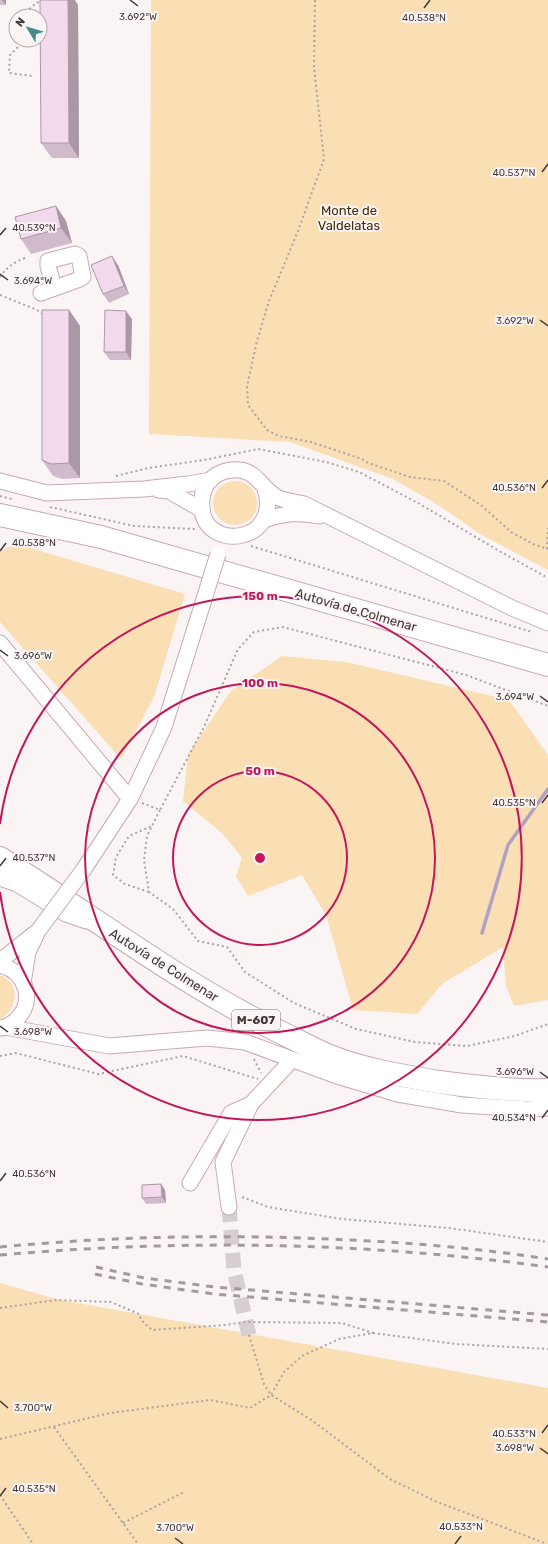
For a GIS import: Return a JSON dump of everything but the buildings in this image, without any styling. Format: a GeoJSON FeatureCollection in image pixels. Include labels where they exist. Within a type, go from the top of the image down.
{"type":"FeatureCollection","features":[{"type":"Feature","properties":{"kind":"highway","name":"Autovía de Colmenar"},"geometry":{"type":"LineString","coordinates":[[0,515],[101,537],[548,665]]}},
{"type":"Feature","properties":{"kind":"highway","name":"Autovía de Colmenar"},"geometry":{"type":"LineString","coordinates":[[0,858],[198,988],[245,1015],[331,1057],[407,1077],[499,1089],[523,1091],[548,1090]]}},
{"type":"Feature","properties":{"kind":"street"},"geometry":{"type":"LineString","coordinates":[[265,488],[268,499],[268,510],[264,520],[256,529],[246,535],[235,537],[225,536],[216,531],[205,518],[201,500],[204,489],[211,480],[219,473],[230,470],[240,470],[251,473],[276,498],[304,504],[512,608],[548,623]]}},
{"type":"Feature","properties":{"kind":"street"},"geometry":{"type":"LineString","coordinates":[[0,481],[47,493],[144,489],[211,480]]}},
{"type":"Feature","properties":{"kind":"street"},"geometry":{"type":"LineString","coordinates":[[144,489],[169,491],[202,510]]}},
{"type":"Feature","properties":{"kind":"street"},"geometry":{"type":"LineString","coordinates":[[264,520],[284,514],[306,513],[334,519]]}},
{"type":"Feature","properties":{"kind":"street"},"geometry":{"type":"LineString","coordinates":[[3,1028],[20,1016],[25,1006],[27,994],[24,983],[28,952],[38,931],[84,869],[130,799],[164,727],[218,554],[216,531]]}},
{"type":"Feature","properties":{"kind":"street"},"geometry":{"type":"LineString","coordinates":[[218,554],[235,537]]}},
{"type":"Feature","properties":{"kind":"street"},"geometry":{"type":"LineString","coordinates":[[0,643],[130,799]]}},
{"type":"Feature","properties":{"kind":"street"},"geometry":{"type":"LineString","coordinates":[[0,878],[17,884],[66,914],[106,927]]}},
{"type":"Feature","properties":{"kind":"street"},"geometry":{"type":"LineString","coordinates":[[0,961],[38,931]]}},
{"type":"Feature","properties":{"kind":"street"},"geometry":{"type":"LineString","coordinates":[[0,965],[9,967],[24,983]]}},
{"type":"Feature","properties":{"kind":"street"},"geometry":{"type":"LineString","coordinates":[[3,1028],[109,1046],[207,1038],[245,1042],[337,1076],[398,1094],[462,1105],[526,1109],[548,1108]]}},
{"type":"Feature","properties":{"kind":"street"},"geometry":{"type":"LineString","coordinates":[[228,1200],[223,1162],[251,1104],[292,1060]]}},
{"type":"Feature","properties":{"kind":"street"},"geometry":{"type":"LineString","coordinates":[[190,1183],[231,1113],[251,1104]]}},
{"type":"Feature","properties":{"kind":"path"},"geometry":{"type":"LineString","coordinates":[[31,8],[36,3],[46,0]]}},
{"type":"Feature","properties":{"kind":"path"},"geometry":{"type":"LineString","coordinates":[[315,0],[314,67],[324,159],[298,232],[269,301],[257,341],[247,387],[248,405],[267,430],[278,436],[311,442],[410,477],[444,481],[482,506],[511,532],[533,544],[548,549],[548,528]]}},
{"type":"Feature","properties":{"kind":"path"},"geometry":{"type":"LineString","coordinates":[[17,48],[10,55],[9,73],[32,76]]}},
{"type":"Feature","properties":{"kind":"path"},"geometry":{"type":"LineString","coordinates":[[0,277],[8,267],[17,261],[26,258]]}},
{"type":"Feature","properties":{"kind":"path"},"geometry":{"type":"LineString","coordinates":[[0,295],[37,310],[46,316]]}},
{"type":"Feature","properties":{"kind":"path"},"geometry":{"type":"LineString","coordinates":[[109,478],[148,468],[204,460],[258,449],[326,462],[365,475],[418,503],[500,552],[548,578]]}},
{"type":"Feature","properties":{"kind":"path"},"geometry":{"type":"LineString","coordinates":[[0,496],[15,499]]}},
{"type":"Feature","properties":{"kind":"path"},"geometry":{"type":"LineString","coordinates":[[44,506],[134,526],[195,529]]}},
{"type":"Feature","properties":{"kind":"path"},"geometry":{"type":"LineString","coordinates":[[249,545],[536,633]]}},
{"type":"Feature","properties":{"kind":"path"},"geometry":{"type":"LineString","coordinates":[[149,892],[144,860],[147,836],[204,727],[238,649],[254,632],[283,627],[466,675],[548,706]]}},
{"type":"Feature","properties":{"kind":"path"},"geometry":{"type":"LineString","coordinates":[[130,799],[160,810]]}},
{"type":"Feature","properties":{"kind":"path"},"geometry":{"type":"LineString","coordinates":[[153,826],[129,836],[116,857],[113,875],[125,884],[149,892],[173,909],[198,941],[227,947],[245,972],[294,1003],[356,1029],[415,1042],[467,1046],[515,1036],[548,1024]]}},
{"type":"Feature","properties":{"kind":"path"},"geometry":{"type":"LineString","coordinates":[[0,1056],[16,1053],[98,1074],[183,1056],[271,1082]]}},
{"type":"Feature","properties":{"kind":"path"},"geometry":{"type":"LineString","coordinates":[[228,1200],[239,1196],[268,1207],[342,1219],[449,1228],[548,1242]]}},
{"type":"Feature","properties":{"kind":"path"},"geometry":{"type":"LineString","coordinates":[[0,1308],[56,1300],[111,1302],[139,1314],[141,1320],[152,1330],[225,1325],[245,1322],[342,1323],[373,1333],[456,1344],[548,1350]]}},
{"type":"Feature","properties":{"kind":"path"},"geometry":{"type":"LineString","coordinates":[[0,1439],[110,1413],[210,1400],[250,1408],[272,1395],[284,1372],[302,1356],[339,1340],[373,1333]]}},
{"type":"Feature","properties":{"kind":"path"},"geometry":{"type":"LineString","coordinates":[[249,1335],[264,1384],[272,1395],[312,1421],[390,1479],[435,1501],[547,1544]]}},
{"type":"Feature","properties":{"kind":"path"},"geometry":{"type":"LineString","coordinates":[[54,1427],[138,1544]]}},
{"type":"Feature","properties":{"kind":"path"},"geometry":{"type":"LineString","coordinates":[[123,1524],[184,1492]]}},
{"type":"Feature","properties":{"kind":"path"},"geometry":{"type":"LineString","coordinates":[[0,1495],[33,1544]]}},
{"type":"Feature","properties":{"kind":"green space","name":"Monte de Valdelatas"},"geometry":{"type":"Polygon","coordinates":[[[151,0],[548,0],[548,570],[480,534],[440,506],[393,479],[290,442],[149,434],[151,0]]]}},
{"type":"Feature","properties":{"kind":"green space"},"geometry":{"type":"Polygon","coordinates":[[[235,481],[247,485],[253,491],[257,503],[253,515],[247,521],[235,525],[223,521],[217,515],[213,503],[217,491],[223,485],[235,481]]]}},
{"type":"Feature","properties":{"kind":"green space"},"geometry":{"type":"Polygon","coordinates":[[[17,544],[185,594],[154,697],[121,759],[0,622],[0,551],[17,544]]]}},
{"type":"Feature","properties":{"kind":"green space"},"geometry":{"type":"Polygon","coordinates":[[[282,656],[346,662],[509,700],[548,755],[548,1000],[514,1006],[506,986],[503,947],[442,984],[417,1014],[353,1010],[326,915],[302,875],[248,896],[236,876],[242,858],[223,834],[183,801],[188,754],[231,691],[282,656]]]}},
{"type":"Feature","properties":{"kind":"green space"},"geometry":{"type":"Polygon","coordinates":[[[0,975],[7,979],[11,984],[15,997],[11,1009],[0,1019],[0,975]]]}},
{"type":"Feature","properties":{"kind":"green space"},"geometry":{"type":"Polygon","coordinates":[[[0,1283],[56,1299],[548,1388],[548,1544],[0,1544],[0,1283]]]}},
{"type":"Feature","properties":{"kind":"waterway"},"geometry":{"type":"LineString","coordinates":[[482,933],[508,845],[548,789]]}},
{"type":"Feature","properties":{"kind":"tunnel"},"geometry":{"type":"LineString","coordinates":[[229,1207],[234,1270],[249,1335]]}},
{"type":"Feature","properties":{"kind":"railway"},"geometry":{"type":"LineString","coordinates":[[0,1247],[131,1238],[262,1237],[350,1240],[425,1245],[474,1249],[548,1259]]}},
{"type":"Feature","properties":{"kind":"railway"},"geometry":{"type":"LineString","coordinates":[[0,1255],[137,1247],[206,1245],[274,1246],[411,1252],[548,1267]]}},
{"type":"Feature","properties":{"kind":"railway"},"geometry":{"type":"LineString","coordinates":[[96,1267],[144,1278],[215,1287],[548,1315]]}},
{"type":"Feature","properties":{"kind":"railway"},"geometry":{"type":"LineString","coordinates":[[95,1274],[142,1284],[214,1294],[548,1322]]}}]}
